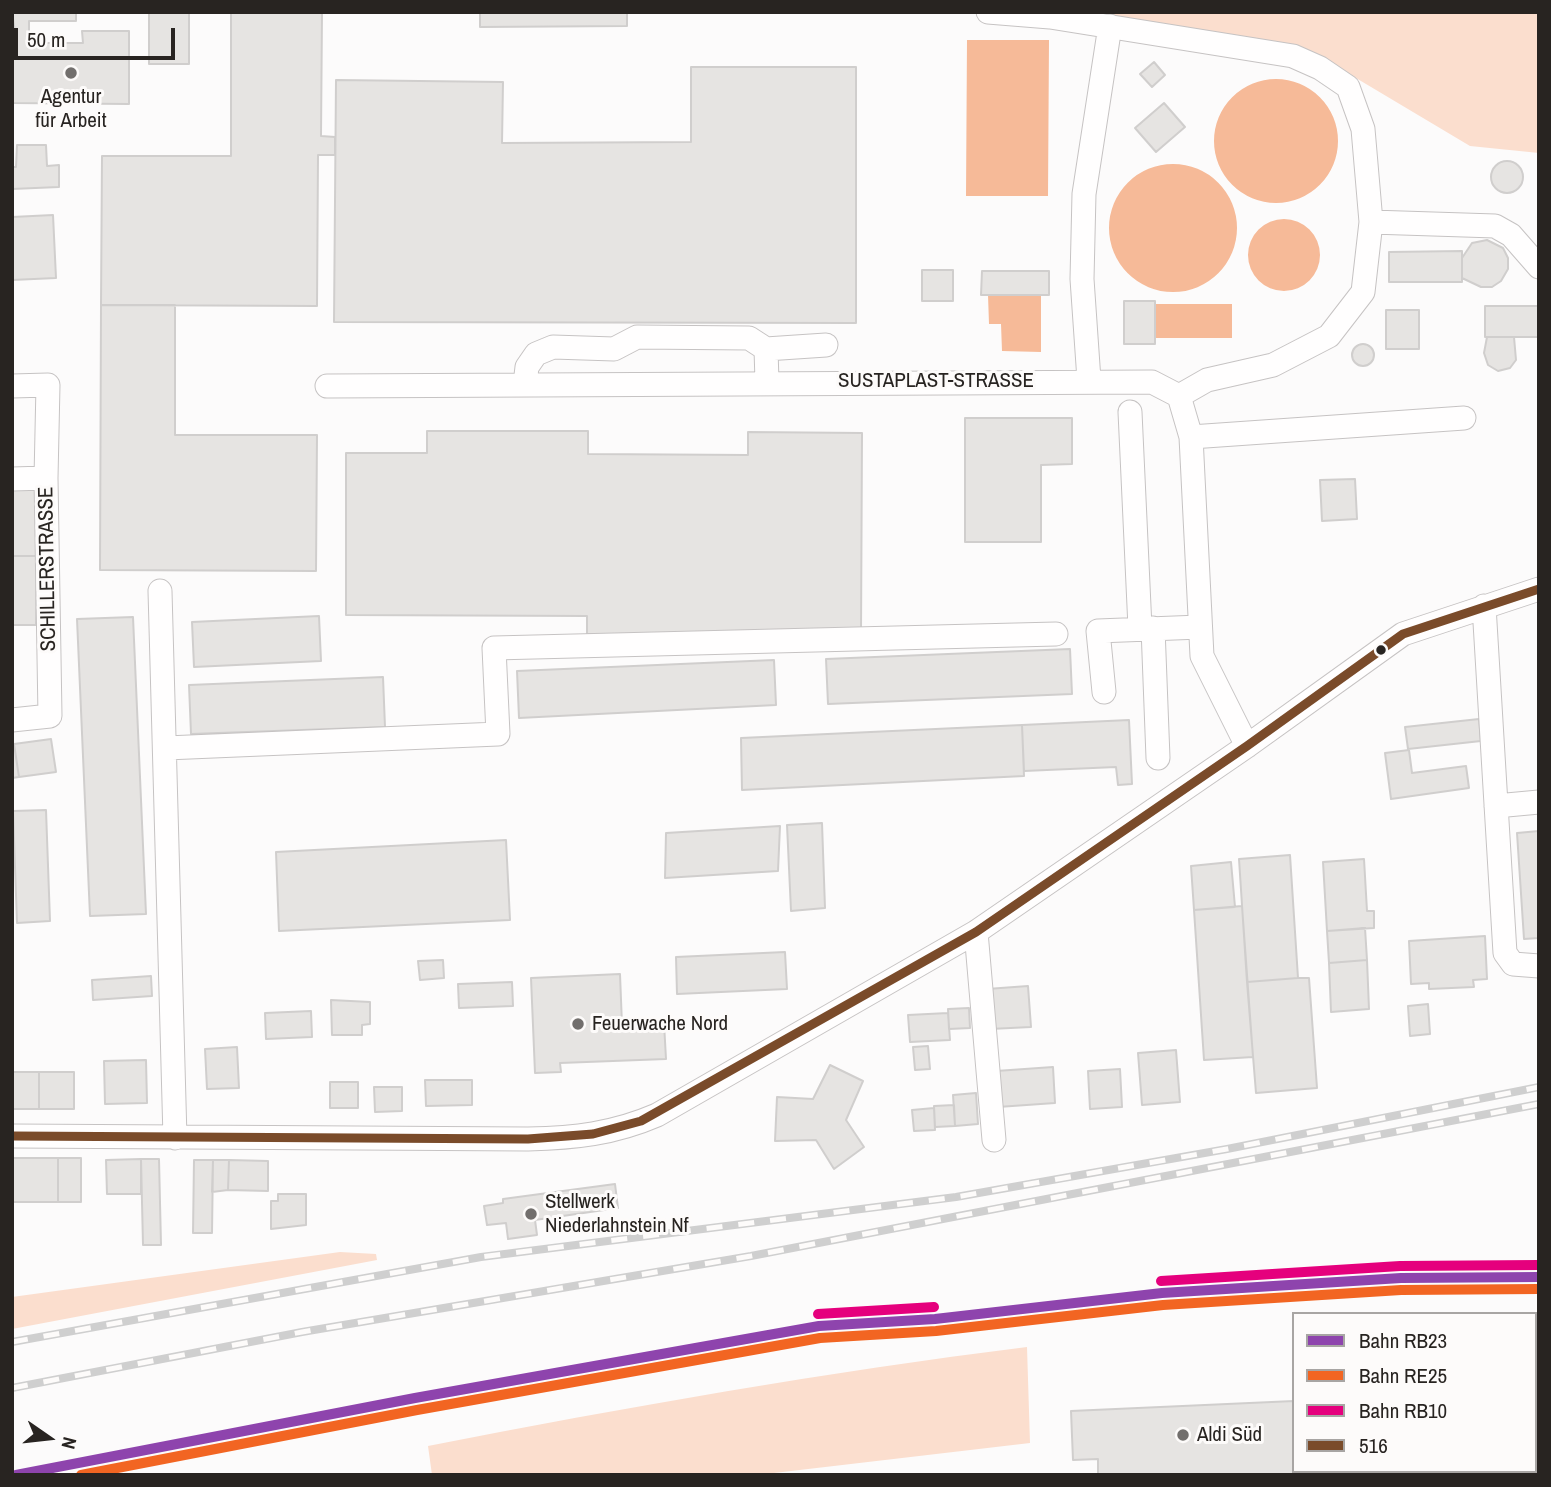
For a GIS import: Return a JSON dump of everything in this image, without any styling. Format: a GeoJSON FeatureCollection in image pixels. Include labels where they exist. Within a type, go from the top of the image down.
{"type":"FeatureCollection","features":[{"type":"Feature","properties":{"kind":"street"},"geometry":{"type":"LineString","coordinates":[[988,12],[1110,26],[1293,57],[1320,68],[1348,88],[1363,129],[1371,222],[1363,292],[1329,336],[1273,365],[1207,380],[1179,396],[1191,437],[1202,656],[1247,746]]}},
{"type":"Feature","properties":{"kind":"street"},"geometry":{"type":"LineString","coordinates":[[1089,380],[1082,279],[1084,194],[1110,26]]}},
{"type":"Feature","properties":{"kind":"street"},"geometry":{"type":"LineString","coordinates":[[1371,222],[1495,226],[1511,235],[1539,267]]}},
{"type":"Feature","properties":{"kind":"street"},"geometry":{"type":"LineString","coordinates":[[525,384],[527,367],[536,354],[553,347],[614,349],[636,337],[749,338],[766,349],[826,345]]}},
{"type":"Feature","properties":{"kind":"street"},"geometry":{"type":"LineString","coordinates":[[766,349],[767,382]]}},
{"type":"Feature","properties":{"kind":"street","name":"SUSTAPLAST-STRASSE"},"geometry":{"type":"LineString","coordinates":[[327,386],[1089,380],[1153,382],[1179,396]]}},
{"type":"Feature","properties":{"kind":"street","name":"SCHILLERSTRASSE"},"geometry":{"type":"LineString","coordinates":[[12,386],[48,386],[46,478],[50,716],[12,720]]}},
{"type":"Feature","properties":{"kind":"street"},"geometry":{"type":"LineString","coordinates":[[1130,412],[1158,758]]}},
{"type":"Feature","properties":{"kind":"street"},"geometry":{"type":"LineString","coordinates":[[1191,437],[1464,418]]}},
{"type":"Feature","properties":{"kind":"street"},"geometry":{"type":"LineString","coordinates":[[12,479],[46,478]]}},
{"type":"Feature","properties":{"kind":"street"},"geometry":{"type":"LineString","coordinates":[[12,1136],[554,1139],[580,1138],[624,1129],[657,1115],[976,932],[1247,746],[1403,634],[1539,589]]}},
{"type":"Feature","properties":{"kind":"street"},"geometry":{"type":"LineString","coordinates":[[160,591],[175,1138]]}},
{"type":"Feature","properties":{"kind":"street"},"geometry":{"type":"LineString","coordinates":[[1484,606],[1506,953],[1513,964],[1539,966]]}},
{"type":"Feature","properties":{"kind":"street"},"geometry":{"type":"LineString","coordinates":[[1104,692],[1098,631],[1200,626]]}},
{"type":"Feature","properties":{"kind":"street"},"geometry":{"type":"LineString","coordinates":[[166,748],[498,734],[494,648],[1056,635]]}},
{"type":"Feature","properties":{"kind":"street"},"geometry":{"type":"LineString","coordinates":[[1496,806],[1539,802]]}},
{"type":"Feature","properties":{"kind":"street"},"geometry":{"type":"LineString","coordinates":[[976,932],[994,1140]]}},
{"type":"Feature","properties":{"kind":"shaded area"},"geometry":{"type":"Polygon","coordinates":[[[1086,12],[1539,12],[1539,153],[1470,146],[1314,53],[1086,12]]]}},
{"type":"Feature","properties":{"kind":"shaded area"},"geometry":{"type":"Polygon","coordinates":[[[967,40],[1049,40],[1048,196],[966,196],[967,40]]]}},
{"type":"Feature","properties":{"kind":"shaded area"},"geometry":{"type":"Polygon","coordinates":[[[1276,79],[1300,83],[1320,97],[1334,117],[1338,141],[1334,165],[1320,185],[1300,199],[1276,203],[1252,199],[1232,185],[1218,165],[1214,141],[1218,117],[1232,97],[1252,83],[1276,79]]]}},
{"type":"Feature","properties":{"kind":"shaded area"},"geometry":{"type":"Polygon","coordinates":[[[1173,164],[1197,169],[1218,183],[1232,204],[1237,228],[1232,252],[1218,273],[1197,287],[1173,292],[1149,287],[1128,273],[1114,252],[1109,228],[1114,204],[1128,183],[1149,169],[1173,164]]]}},
{"type":"Feature","properties":{"kind":"shaded area"},"geometry":{"type":"Polygon","coordinates":[[[1284,219],[1304,225],[1314,235],[1320,255],[1314,275],[1304,285],[1284,291],[1264,285],[1254,275],[1248,255],[1254,235],[1264,225],[1284,219]]]}},
{"type":"Feature","properties":{"kind":"shaded area"},"geometry":{"type":"Polygon","coordinates":[[[988,295],[1041,295],[1041,352],[1002,351],[1001,324],[989,324],[988,295]]]}},
{"type":"Feature","properties":{"kind":"shaded area"},"geometry":{"type":"Polygon","coordinates":[[[1155,304],[1232,304],[1232,338],[1155,338],[1155,304]]]}},
{"type":"Feature","properties":{"kind":"shaded area"},"geometry":{"type":"Polygon","coordinates":[[[340,1252],[376,1254],[377,1260],[12,1329],[12,1297],[340,1252]]]}},
{"type":"Feature","properties":{"kind":"shaded area"},"geometry":{"type":"Polygon","coordinates":[[[1027,1347],[1030,1443],[757,1475],[432,1475],[428,1446],[727,1391],[1027,1347]]]}},
{"type":"Feature","properties":{"kind":"building","name":"Agentur für Arbeit"},"geometry":{"type":"Polygon","coordinates":[[[12,12],[76,12],[76,21],[29,21],[29,43],[83,43],[82,31],[129,31],[129,104],[12,103],[12,39],[16,39],[12,12]]]}},
{"type":"Feature","properties":{"kind":"building"},"geometry":{"type":"Polygon","coordinates":[[[149,12],[189,12],[189,64],[149,64],[149,12]]]}},
{"type":"Feature","properties":{"kind":"building"},"geometry":{"type":"Polygon","coordinates":[[[231,12],[322,12],[321,136],[335,137],[335,155],[318,155],[317,306],[101,305],[102,156],[231,156],[231,12]]]}},
{"type":"Feature","properties":{"kind":"building"},"geometry":{"type":"Polygon","coordinates":[[[480,12],[627,12],[627,26],[480,27],[480,12]]]}},
{"type":"Feature","properties":{"kind":"building"},"geometry":{"type":"Polygon","coordinates":[[[1154,62],[1165,75],[1152,87],[1140,74],[1154,62]]]}},
{"type":"Feature","properties":{"kind":"building"},"geometry":{"type":"Polygon","coordinates":[[[691,67],[856,67],[856,323],[334,322],[336,80],[503,82],[502,143],[691,142],[691,67]]]}},
{"type":"Feature","properties":{"kind":"building"},"geometry":{"type":"Polygon","coordinates":[[[1164,103],[1185,127],[1156,152],[1135,128],[1164,103]]]}},
{"type":"Feature","properties":{"kind":"building"},"geometry":{"type":"Polygon","coordinates":[[[17,145],[46,145],[47,166],[59,165],[59,187],[12,189],[12,167],[16,167],[17,145]]]}},
{"type":"Feature","properties":{"kind":"building"},"geometry":{"type":"Polygon","coordinates":[[[1507,161],[1518,166],[1523,177],[1518,188],[1507,193],[1496,188],[1491,177],[1496,166],[1507,161]]]}},
{"type":"Feature","properties":{"kind":"building"},"geometry":{"type":"Polygon","coordinates":[[[53,215],[56,278],[12,280],[12,217],[53,215]]]}},
{"type":"Feature","properties":{"kind":"building"},"geometry":{"type":"Polygon","coordinates":[[[1487,240],[1503,248],[1508,258],[1508,269],[1501,281],[1492,287],[1481,287],[1462,278],[1462,258],[1472,243],[1487,240]]]}},
{"type":"Feature","properties":{"kind":"building"},"geometry":{"type":"Polygon","coordinates":[[[1462,251],[1462,282],[1389,282],[1389,252],[1462,251]]]}},
{"type":"Feature","properties":{"kind":"building"},"geometry":{"type":"Polygon","coordinates":[[[922,270],[953,270],[953,301],[922,301],[922,270]]]}},
{"type":"Feature","properties":{"kind":"building"},"geometry":{"type":"Polygon","coordinates":[[[982,271],[1049,271],[1049,295],[981,295],[982,271]]]}},
{"type":"Feature","properties":{"kind":"building"},"geometry":{"type":"Polygon","coordinates":[[[1124,301],[1155,301],[1155,344],[1124,344],[1124,301]]]}},
{"type":"Feature","properties":{"kind":"building"},"geometry":{"type":"Polygon","coordinates":[[[101,305],[175,305],[175,435],[317,435],[316,571],[100,570],[101,305]]]}},
{"type":"Feature","properties":{"kind":"building"},"geometry":{"type":"Polygon","coordinates":[[[1485,306],[1539,306],[1539,337],[1485,337],[1485,306]]]}},
{"type":"Feature","properties":{"kind":"building"},"geometry":{"type":"Polygon","coordinates":[[[1386,310],[1419,310],[1419,349],[1386,349],[1386,310]]]}},
{"type":"Feature","properties":{"kind":"building"},"geometry":{"type":"Polygon","coordinates":[[[1487,337],[1514,337],[1516,360],[1510,368],[1498,371],[1488,365],[1484,353],[1487,337]]]}},
{"type":"Feature","properties":{"kind":"building"},"geometry":{"type":"Polygon","coordinates":[[[1363,344],[1371,347],[1374,355],[1371,363],[1363,366],[1355,363],[1352,355],[1355,347],[1363,344]]]}},
{"type":"Feature","properties":{"kind":"building"},"geometry":{"type":"Polygon","coordinates":[[[965,418],[1072,418],[1072,464],[1041,465],[1041,542],[965,542],[965,418]]]}},
{"type":"Feature","properties":{"kind":"building"},"geometry":{"type":"Polygon","coordinates":[[[427,431],[588,431],[588,454],[748,455],[748,432],[862,433],[861,634],[587,634],[587,616],[346,615],[346,453],[427,453],[427,431]]]}},
{"type":"Feature","properties":{"kind":"building"},"geometry":{"type":"Polygon","coordinates":[[[1355,479],[1357,519],[1322,521],[1320,480],[1355,479]]]}},
{"type":"Feature","properties":{"kind":"building"},"geometry":{"type":"Polygon","coordinates":[[[12,486],[37,486],[37,556],[12,556],[12,486]]]}},
{"type":"Feature","properties":{"kind":"building"},"geometry":{"type":"Polygon","coordinates":[[[12,556],[37,556],[36,625],[12,625],[12,556]]]}},
{"type":"Feature","properties":{"kind":"building"},"geometry":{"type":"Polygon","coordinates":[[[319,616],[321,661],[194,667],[192,622],[319,616]]]}},
{"type":"Feature","properties":{"kind":"building"},"geometry":{"type":"Polygon","coordinates":[[[133,617],[146,914],[90,916],[77,619],[133,617]]]}},
{"type":"Feature","properties":{"kind":"building"},"geometry":{"type":"Polygon","coordinates":[[[1070,649],[1072,694],[828,704],[826,659],[1070,649]]]}},
{"type":"Feature","properties":{"kind":"building"},"geometry":{"type":"Polygon","coordinates":[[[774,660],[776,705],[519,718],[517,671],[774,660]]]}},
{"type":"Feature","properties":{"kind":"building"},"geometry":{"type":"Polygon","coordinates":[[[383,677],[385,727],[191,734],[189,685],[383,677]]]}},
{"type":"Feature","properties":{"kind":"building"},"geometry":{"type":"Polygon","coordinates":[[[1479,719],[1481,741],[1408,749],[1405,727],[1479,719]]]}},
{"type":"Feature","properties":{"kind":"building"},"geometry":{"type":"Polygon","coordinates":[[[1129,720],[1132,784],[1118,785],[1116,767],[1024,771],[1022,725],[1129,720]]]}},
{"type":"Feature","properties":{"kind":"building"},"geometry":{"type":"Polygon","coordinates":[[[1022,725],[1024,776],[742,790],[741,738],[1022,725]]]}},
{"type":"Feature","properties":{"kind":"building"},"geometry":{"type":"Polygon","coordinates":[[[51,739],[56,772],[19,777],[14,744],[51,739]]]}},
{"type":"Feature","properties":{"kind":"building"},"geometry":{"type":"Polygon","coordinates":[[[14,744],[19,777],[12,778],[12,745],[14,744]]]}},
{"type":"Feature","properties":{"kind":"building"},"geometry":{"type":"Polygon","coordinates":[[[1409,750],[1412,773],[1466,766],[1469,788],[1391,799],[1385,753],[1409,750]]]}},
{"type":"Feature","properties":{"kind":"building"},"geometry":{"type":"Polygon","coordinates":[[[46,810],[50,921],[17,923],[13,811],[46,810]]]}},
{"type":"Feature","properties":{"kind":"building"},"geometry":{"type":"Polygon","coordinates":[[[822,823],[825,908],[791,911],[787,825],[822,823]]]}},
{"type":"Feature","properties":{"kind":"building"},"geometry":{"type":"Polygon","coordinates":[[[780,826],[778,871],[665,878],[666,833],[780,826]]]}},
{"type":"Feature","properties":{"kind":"building"},"geometry":{"type":"Polygon","coordinates":[[[1539,831],[1539,938],[1524,939],[1517,833],[1539,831]]]}},
{"type":"Feature","properties":{"kind":"building"},"geometry":{"type":"Polygon","coordinates":[[[506,840],[510,920],[279,931],[276,852],[506,840]]]}},
{"type":"Feature","properties":{"kind":"building"},"geometry":{"type":"Polygon","coordinates":[[[1290,855],[1298,978],[1247,982],[1239,859],[1290,855]]]}},
{"type":"Feature","properties":{"kind":"building"},"geometry":{"type":"Polygon","coordinates":[[[1364,859],[1367,911],[1374,911],[1374,928],[1327,931],[1323,862],[1364,859]]]}},
{"type":"Feature","properties":{"kind":"building"},"geometry":{"type":"Polygon","coordinates":[[[1231,862],[1235,907],[1194,910],[1191,866],[1231,862]]]}},
{"type":"Feature","properties":{"kind":"building"},"geometry":{"type":"Polygon","coordinates":[[[1242,906],[1253,1057],[1204,1060],[1194,910],[1242,906]]]}},
{"type":"Feature","properties":{"kind":"building"},"geometry":{"type":"Polygon","coordinates":[[[1365,928],[1367,960],[1329,963],[1327,931],[1365,928]]]}},
{"type":"Feature","properties":{"kind":"building"},"geometry":{"type":"Polygon","coordinates":[[[1485,936],[1487,979],[1473,980],[1474,987],[1429,989],[1429,983],[1411,984],[1409,941],[1485,936]]]}},
{"type":"Feature","properties":{"kind":"building"},"geometry":{"type":"Polygon","coordinates":[[[785,952],[787,989],[677,994],[676,957],[785,952]]]}},
{"type":"Feature","properties":{"kind":"building"},"geometry":{"type":"Polygon","coordinates":[[[443,960],[444,978],[420,980],[418,961],[443,960]]]}},
{"type":"Feature","properties":{"kind":"building"},"geometry":{"type":"Polygon","coordinates":[[[1367,960],[1369,1009],[1331,1012],[1329,963],[1367,960]]]}},
{"type":"Feature","properties":{"kind":"building","name":"Feuerwache Nord"},"geometry":{"type":"Polygon","coordinates":[[[620,974],[622,1025],[664,1023],[666,1059],[560,1063],[561,1072],[535,1073],[531,978],[620,974]]]}},
{"type":"Feature","properties":{"kind":"building"},"geometry":{"type":"Polygon","coordinates":[[[151,976],[152,996],[93,1000],[92,980],[151,976]]]}},
{"type":"Feature","properties":{"kind":"building"},"geometry":{"type":"Polygon","coordinates":[[[1309,978],[1317,1088],[1256,1093],[1247,982],[1309,978]]]}},
{"type":"Feature","properties":{"kind":"building"},"geometry":{"type":"Polygon","coordinates":[[[512,982],[513,1006],[459,1008],[458,984],[512,982]]]}},
{"type":"Feature","properties":{"kind":"building"},"geometry":{"type":"Polygon","coordinates":[[[1028,986],[1031,1027],[990,1029],[987,989],[1028,986]]]}},
{"type":"Feature","properties":{"kind":"building"},"geometry":{"type":"Polygon","coordinates":[[[331,1000],[370,1002],[370,1024],[362,1025],[362,1035],[332,1035],[331,1000]]]}},
{"type":"Feature","properties":{"kind":"building"},"geometry":{"type":"Polygon","coordinates":[[[1428,1004],[1430,1034],[1410,1036],[1408,1006],[1428,1004]]]}},
{"type":"Feature","properties":{"kind":"building"},"geometry":{"type":"Polygon","coordinates":[[[969,1008],[970,1028],[949,1029],[948,1009],[969,1008]]]}},
{"type":"Feature","properties":{"kind":"building"},"geometry":{"type":"Polygon","coordinates":[[[311,1011],[312,1037],[266,1039],[265,1013],[311,1011]]]}},
{"type":"Feature","properties":{"kind":"building"},"geometry":{"type":"Polygon","coordinates":[[[948,1013],[950,1040],[910,1042],[908,1015],[948,1013]]]}},
{"type":"Feature","properties":{"kind":"building"},"geometry":{"type":"Polygon","coordinates":[[[928,1046],[930,1069],[915,1070],[913,1047],[928,1046]]]}},
{"type":"Feature","properties":{"kind":"building"},"geometry":{"type":"Polygon","coordinates":[[[237,1047],[239,1088],[207,1089],[205,1049],[237,1047]]]}},
{"type":"Feature","properties":{"kind":"building"},"geometry":{"type":"Polygon","coordinates":[[[1176,1050],[1180,1102],[1142,1105],[1138,1053],[1176,1050]]]}},
{"type":"Feature","properties":{"kind":"building"},"geometry":{"type":"Polygon","coordinates":[[[146,1060],[147,1103],[105,1104],[104,1061],[146,1060]]]}},
{"type":"Feature","properties":{"kind":"building"},"geometry":{"type":"Polygon","coordinates":[[[830,1065],[863,1081],[846,1120],[864,1147],[834,1169],[816,1140],[775,1141],[777,1097],[813,1099],[830,1065]]]}},
{"type":"Feature","properties":{"kind":"building"},"geometry":{"type":"Polygon","coordinates":[[[1053,1067],[1055,1103],[998,1107],[996,1071],[1053,1067]]]}},
{"type":"Feature","properties":{"kind":"building"},"geometry":{"type":"Polygon","coordinates":[[[1120,1069],[1122,1107],[1090,1109],[1088,1071],[1120,1069]]]}},
{"type":"Feature","properties":{"kind":"building"},"geometry":{"type":"Polygon","coordinates":[[[12,1072],[39,1072],[39,1109],[12,1109],[12,1072]]]}},
{"type":"Feature","properties":{"kind":"building"},"geometry":{"type":"Polygon","coordinates":[[[39,1072],[74,1072],[74,1109],[39,1109],[39,1072]]]}},
{"type":"Feature","properties":{"kind":"building"},"geometry":{"type":"Polygon","coordinates":[[[425,1080],[472,1080],[472,1105],[426,1106],[425,1080]]]}},
{"type":"Feature","properties":{"kind":"building"},"geometry":{"type":"Polygon","coordinates":[[[330,1082],[358,1082],[358,1108],[330,1108],[330,1082]]]}},
{"type":"Feature","properties":{"kind":"building"},"geometry":{"type":"Polygon","coordinates":[[[374,1087],[402,1087],[402,1111],[375,1112],[374,1087]]]}},
{"type":"Feature","properties":{"kind":"building"},"geometry":{"type":"Polygon","coordinates":[[[976,1093],[978,1124],[955,1126],[953,1095],[976,1093]]]}},
{"type":"Feature","properties":{"kind":"building"},"geometry":{"type":"Polygon","coordinates":[[[954,1105],[955,1126],[935,1127],[934,1106],[954,1105]]]}},
{"type":"Feature","properties":{"kind":"building"},"geometry":{"type":"Polygon","coordinates":[[[934,1108],[935,1130],[914,1131],[912,1110],[934,1108]]]}},
{"type":"Feature","properties":{"kind":"building"},"geometry":{"type":"Polygon","coordinates":[[[12,1158],[58,1158],[58,1202],[12,1202],[12,1158]]]}},
{"type":"Feature","properties":{"kind":"building"},"geometry":{"type":"Polygon","coordinates":[[[58,1158],[81,1158],[81,1202],[58,1202],[58,1158]]]}},
{"type":"Feature","properties":{"kind":"building"},"geometry":{"type":"Polygon","coordinates":[[[141,1159],[141,1194],[107,1194],[106,1160],[141,1159]]]}},
{"type":"Feature","properties":{"kind":"building"},"geometry":{"type":"Polygon","coordinates":[[[141,1159],[159,1159],[161,1245],[143,1245],[141,1159]]]}},
{"type":"Feature","properties":{"kind":"building"},"geometry":{"type":"Polygon","coordinates":[[[194,1160],[213,1160],[212,1233],[193,1233],[194,1160]]]}},
{"type":"Feature","properties":{"kind":"building"},"geometry":{"type":"Polygon","coordinates":[[[213,1160],[229,1160],[228,1190],[212,1192],[213,1160]]]}},
{"type":"Feature","properties":{"kind":"building"},"geometry":{"type":"Polygon","coordinates":[[[229,1160],[268,1161],[268,1191],[228,1190],[229,1160]]]}},
{"type":"Feature","properties":{"kind":"building","name":"Stellwerk Niederlahnstein Nf"},"geometry":{"type":"Polygon","coordinates":[[[615,1184],[618,1208],[535,1220],[537,1235],[508,1239],[506,1223],[487,1225],[484,1206],[503,1203],[503,1199],[615,1184]]]}},
{"type":"Feature","properties":{"kind":"building"},"geometry":{"type":"Polygon","coordinates":[[[278,1194],[306,1194],[306,1225],[271,1229],[271,1201],[278,1201],[278,1194]]]}},
{"type":"Feature","properties":{"kind":"building"},"geometry":{"type":"Polygon","coordinates":[[[1539,1354],[1539,1475],[1444,1475],[1537,1473],[1539,1354]]]}},
{"type":"Feature","properties":{"kind":"building","name":"Aldi Süd"},"geometry":{"type":"Polygon","coordinates":[[[1292,1401],[1292,1473],[1300,1475],[1098,1475],[1098,1459],[1073,1460],[1071,1411],[1292,1401]]]}},
{"type":"Feature","properties":{"kind":"railway"},"geometry":{"type":"LineString","coordinates":[[12,1342],[481,1257],[956,1197],[1227,1149],[1539,1087]]}},
{"type":"Feature","properties":{"kind":"railway"},"geometry":{"type":"LineString","coordinates":[[12,1388],[302,1332],[751,1256],[1539,1104]]}},
{"type":"Feature","properties":{"kind":"rail line","name":"RB10"},"geometry":{"type":"LineString","coordinates":[[1161,1281],[1400,1266],[1539,1265]]}},
{"type":"Feature","properties":{"kind":"rail line","name":"RB23"},"geometry":{"type":"LineString","coordinates":[[16,1475],[415,1398],[819,1326],[935,1319],[1162,1293],[1401,1278],[1539,1277]]}},
{"type":"Feature","properties":{"kind":"rail line","name":"RE25"},"geometry":{"type":"LineString","coordinates":[[81,1475],[417,1410],[820,1338],[936,1331],[1163,1305],[1401,1290],[1539,1289]]}},
{"type":"Feature","properties":{"kind":"rail line","name":"RB10"},"geometry":{"type":"LineString","coordinates":[[818,1314],[934,1307]]}},
{"type":"Feature","properties":{"kind":"transit line","name":"516"},"geometry":{"type":"LineString","coordinates":[[12,1136],[528,1139],[593,1134],[641,1121],[976,932],[1247,746],[1403,634],[1539,589]]}},
{"type":"Feature","properties":{"kind":"place","name":"Agentur für Arbeit"},"geometry":{"type":"Point","coordinates":[71,73]}},
{"type":"Feature","properties":{"kind":"place","name":"Feuerwache Nord"},"geometry":{"type":"Point","coordinates":[578,1024]}},
{"type":"Feature","properties":{"kind":"place","name":"Stellwerk Niederlahnstein Nf"},"geometry":{"type":"Point","coordinates":[531,1214]}},
{"type":"Feature","properties":{"kind":"place","name":"Aldi Süd"},"geometry":{"type":"Point","coordinates":[1183,1435]}}]}
